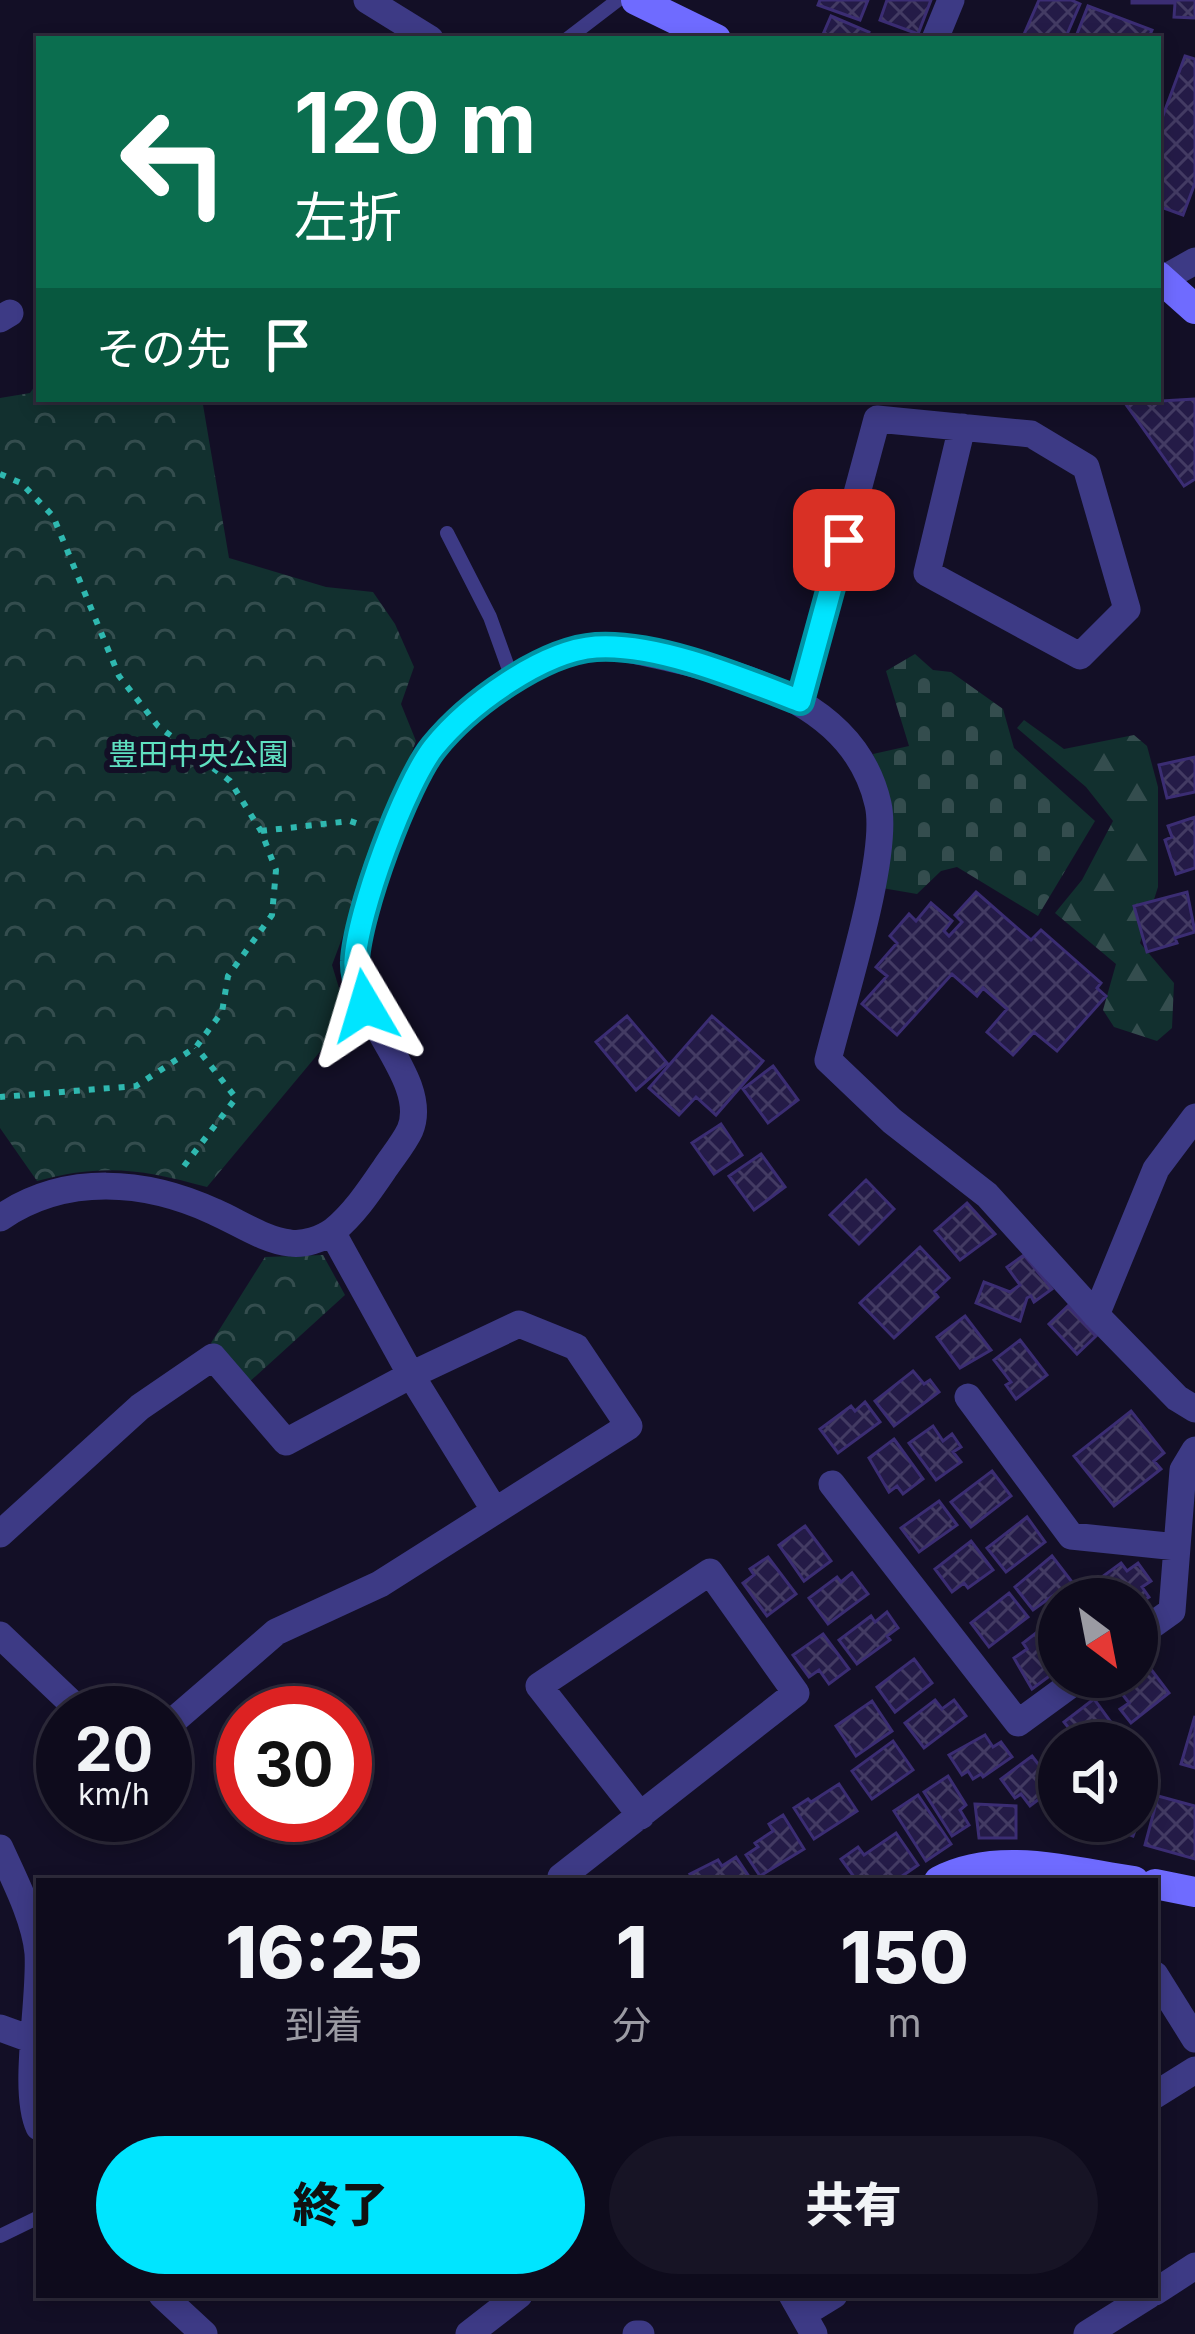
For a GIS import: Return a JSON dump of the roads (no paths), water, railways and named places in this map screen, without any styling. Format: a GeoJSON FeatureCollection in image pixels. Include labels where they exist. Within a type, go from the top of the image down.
{"type":"FeatureCollection","features":[{"type":"Feature","properties":{"kind":"street"},"geometry":{"type":"LineString","coordinates":[[367,0],[425,36]]}},
{"type":"Feature","properties":{"kind":"street"},"geometry":{"type":"LineString","coordinates":[[636,0],[710,36]]}},
{"type":"Feature","properties":{"kind":"street"},"geometry":{"type":"LineString","coordinates":[[936,36],[951,0]]}},
{"type":"Feature","properties":{"kind":"street"},"geometry":{"type":"LineString","coordinates":[[1161,278],[1195,261]]}},
{"type":"Feature","properties":{"kind":"street"},"geometry":{"type":"LineString","coordinates":[[1161,279],[1195,309]]}},
{"type":"Feature","properties":{"kind":"street"},"geometry":{"type":"LineString","coordinates":[[800,701],[877,409],[962,427],[1030,434],[1086,467],[1127,609],[1080,656],[927,573],[962,427]]}},
{"type":"Feature","properties":{"kind":"street"},"geometry":{"type":"LineString","coordinates":[[0,1219],[43,1196],[103,1185],[164,1192],[292,1244],[332,1232],[364,1199],[409,1131],[412,1118],[409,1088],[365,1006],[354,965],[363,915],[391,833],[431,749],[488,697],[513,681],[579,649],[619,648],[713,668],[800,701],[845,737],[872,784],[882,828],[828,1060],[892,1120],[987,1195],[1096,1315],[1177,1398],[1195,1409]]}},
{"type":"Feature","properties":{"kind":"street"},"geometry":{"type":"LineString","coordinates":[[1096,1315],[1156,1169],[1195,1117]]}},
{"type":"Feature","properties":{"kind":"street"},"geometry":{"type":"LineString","coordinates":[[332,1232],[411,1376],[495,1511]]}},
{"type":"Feature","properties":{"kind":"street"},"geometry":{"type":"LineString","coordinates":[[0,1534],[140,1407],[212,1357],[286,1442],[519,1324],[576,1347],[629,1426],[380,1584],[275,1632],[192,1704]]}},
{"type":"Feature","properties":{"kind":"street"},"geometry":{"type":"LineString","coordinates":[[968,1397],[1071,1537],[1177,1547]]}},
{"type":"Feature","properties":{"kind":"street"},"geometry":{"type":"LineString","coordinates":[[1158,1621],[1172,1611],[1184,1470],[1195,1450]]}},
{"type":"Feature","properties":{"kind":"street"},"geometry":{"type":"LineString","coordinates":[[832,1484],[1018,1723],[1052,1698]]}},
{"type":"Feature","properties":{"kind":"street"},"geometry":{"type":"LineString","coordinates":[[562,1878],[796,1693],[710,1572],[538,1685],[640,1816]]}},
{"type":"Feature","properties":{"kind":"street"},"geometry":{"type":"LineString","coordinates":[[0,1635],[54,1686]]}},
{"type":"Feature","properties":{"kind":"street"},"geometry":{"type":"LineString","coordinates":[[0,1848],[36,1943]]}},
{"type":"Feature","properties":{"kind":"street"},"geometry":{"type":"LineString","coordinates":[[945,1878],[970,1866],[1027,1866],[1113,1878]]}},
{"type":"Feature","properties":{"kind":"street"},"geometry":{"type":"LineString","coordinates":[[1158,1885],[1195,1892]]}},
{"type":"Feature","properties":{"kind":"street"},"geometry":{"type":"LineString","coordinates":[[1158,1981],[1195,2039]]}},
{"type":"Feature","properties":{"kind":"street"},"geometry":{"type":"LineString","coordinates":[[0,2028],[36,2041],[30,2107],[36,2120]]}},
{"type":"Feature","properties":{"kind":"street"},"geometry":{"type":"LineString","coordinates":[[1158,2093],[1195,2070]]}},
{"type":"Feature","properties":{"kind":"street"},"geometry":{"type":"LineString","coordinates":[[1158,2289],[1195,2266]]}},
{"type":"Feature","properties":{"kind":"street"},"geometry":{"type":"LineString","coordinates":[[165,2298],[204,2334]]}},
{"type":"Feature","properties":{"kind":"street"},"geometry":{"type":"LineString","coordinates":[[469,2334],[515,2298]]}},
{"type":"Feature","properties":{"kind":"street"},"geometry":{"type":"LineString","coordinates":[[803,2314],[829,2298]]}},
{"type":"Feature","properties":{"kind":"street"},"geometry":{"type":"LineString","coordinates":[[1096,2332],[1145,2298]]}},
{"type":"Feature","properties":{"kind":"lane"},"geometry":{"type":"LineString","coordinates":[[570,36],[618,0]]}},
{"type":"Feature","properties":{"kind":"lane"},"geometry":{"type":"LineString","coordinates":[[446,533],[490,617],[513,681]]}},
{"type":"Feature","properties":{"kind":"lane"},"geometry":{"type":"LineString","coordinates":[[0,2236],[36,2218]]}},
{"type":"Feature","properties":{"kind":"park label","name":"豊田中央公園"},"geometry":{"type":"Point","coordinates":[198,755]}}]}
